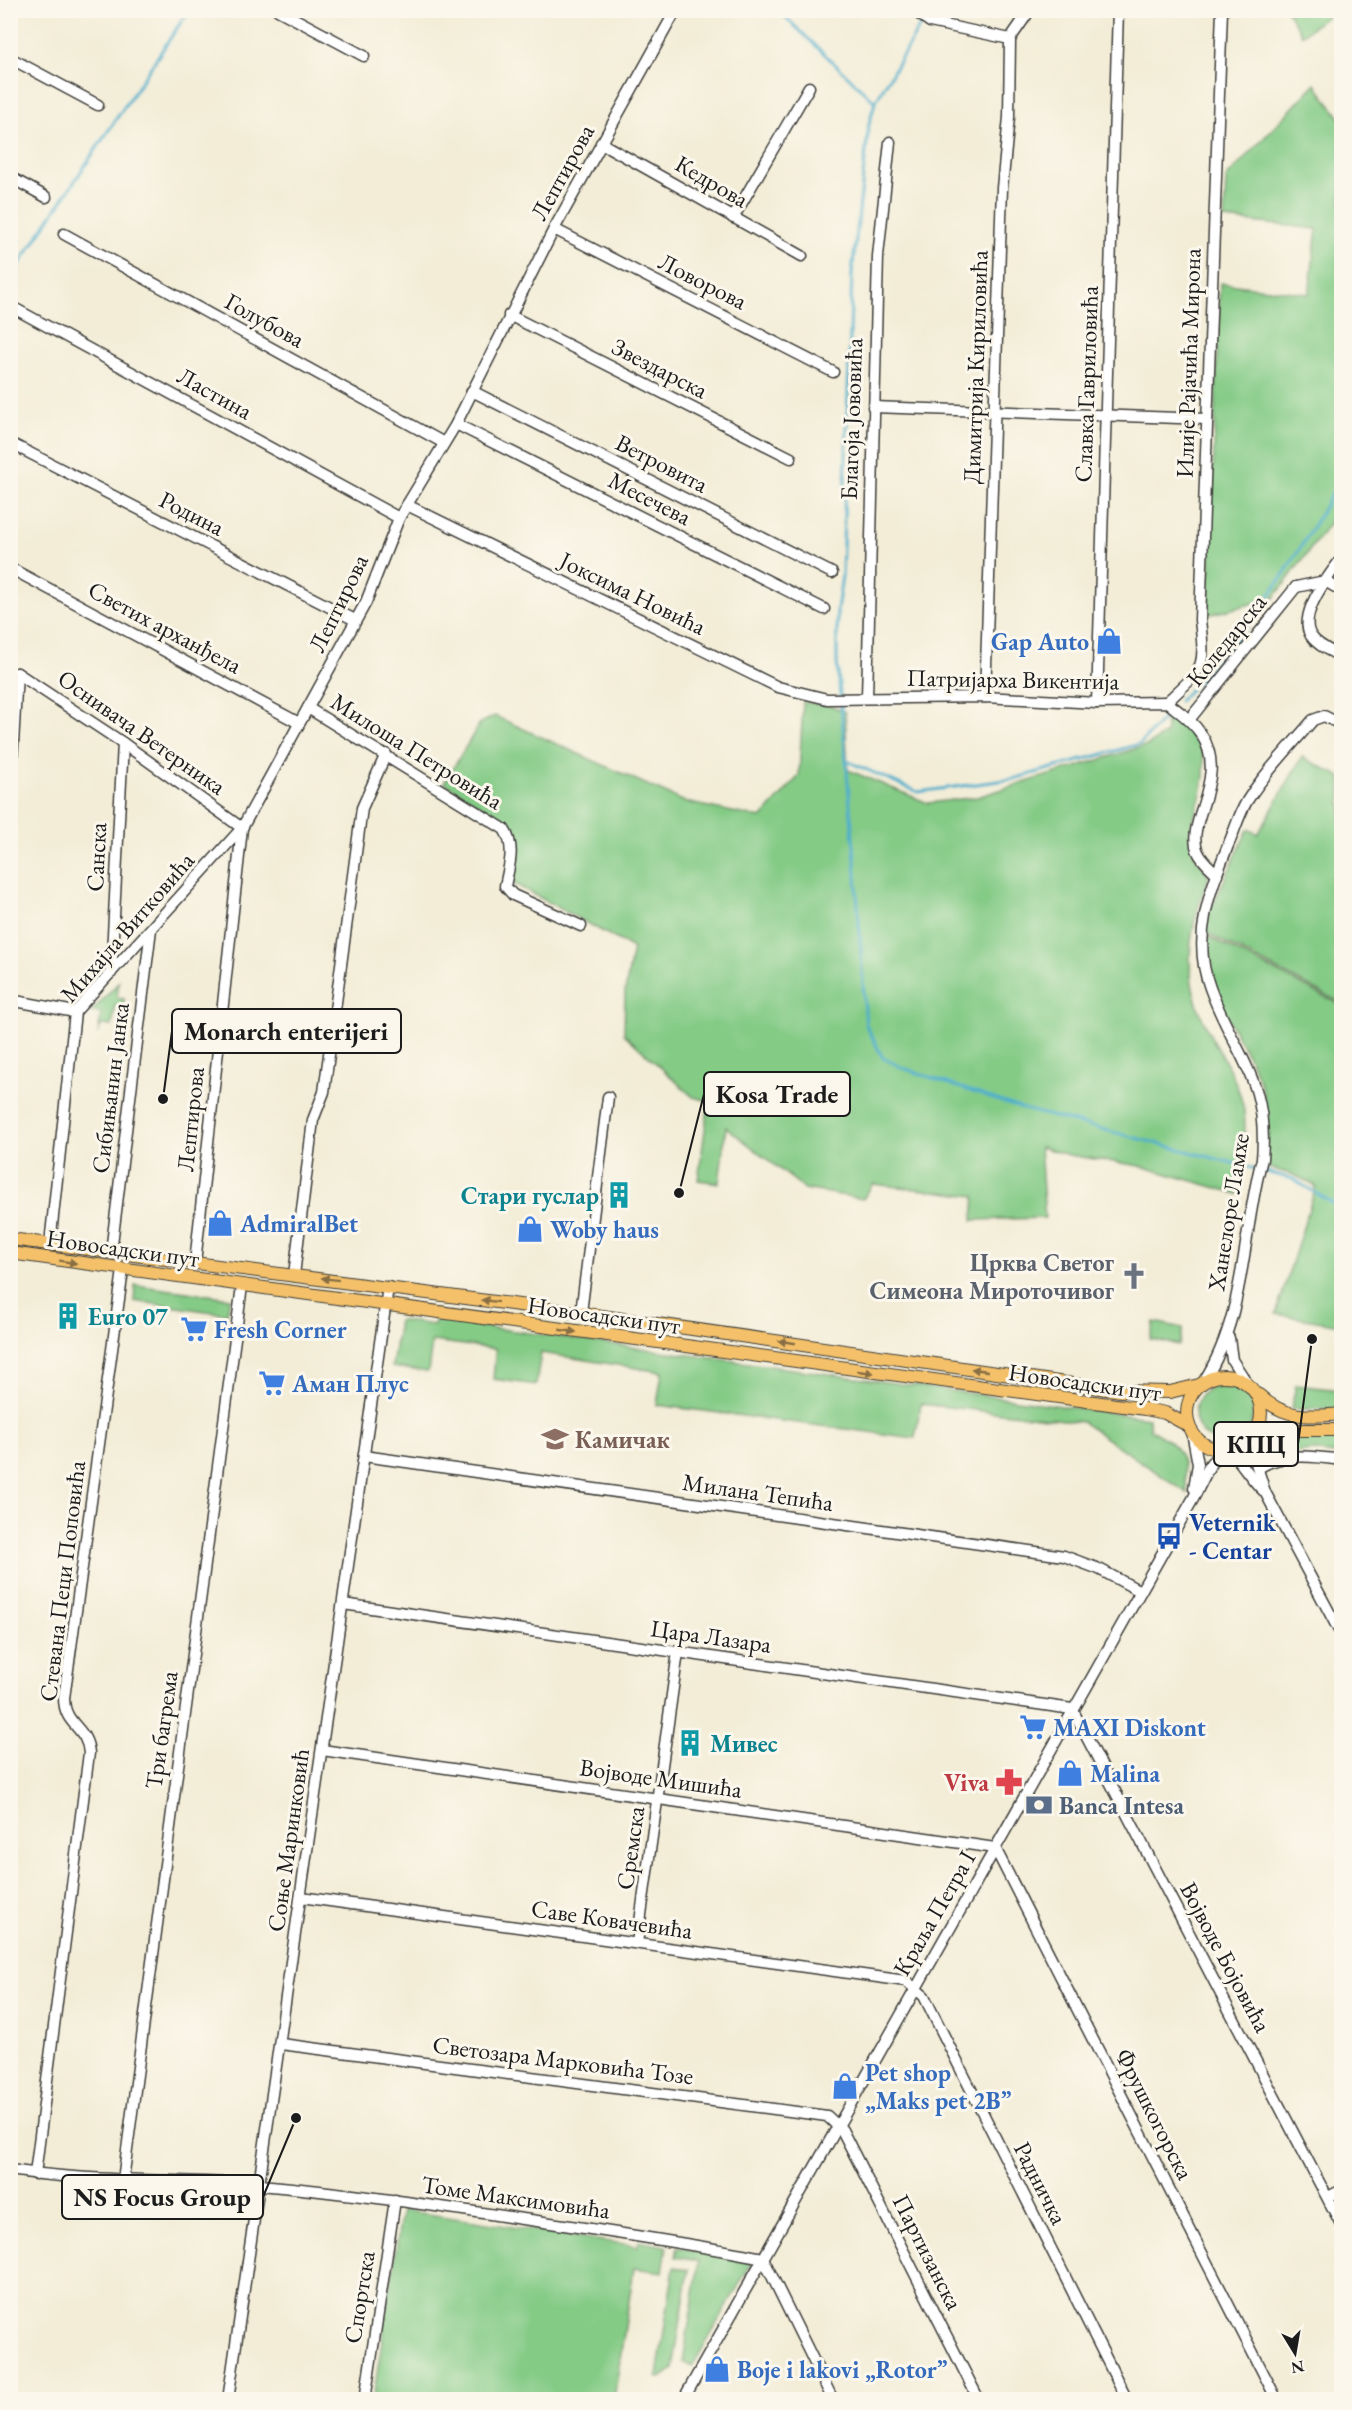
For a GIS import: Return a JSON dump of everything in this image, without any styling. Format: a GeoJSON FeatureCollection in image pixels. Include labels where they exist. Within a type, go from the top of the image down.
{"type":"FeatureCollection","features":[{"type":"Feature","properties":{"kind":"main road","name":"Новосадски пут"},"geometry":{"type":"LineString","coordinates":[[10,1239],[581,1313],[1121,1391],[1170,1392],[1202,1383]]}},
{"type":"Feature","properties":{"kind":"main road","name":"Новосадски пут"},"geometry":{"type":"LineString","coordinates":[[10,1253],[1145,1409],[1165,1413],[1191,1429]]}},
{"type":"Feature","properties":{"kind":"main road"},"geometry":{"type":"LineString","coordinates":[[1341,1414],[1291,1415],[1280,1412],[1247,1383],[1236,1377],[1223,1375],[1202,1383],[1191,1395],[1187,1407],[1191,1429],[1206,1445],[1227,1450],[1252,1438],[1277,1430],[1341,1430]]}},
{"type":"Feature","properties":{"kind":"main road"},"geometry":{"type":"LineString","coordinates":[[1252,1438],[1262,1418],[1261,1404],[1256,1392]]}},
{"type":"Feature","properties":{"kind":"street"},"geometry":{"type":"LineString","coordinates":[[278,10],[364,56]]}},
{"type":"Feature","properties":{"kind":"street","name":"Лептирова"},"geometry":{"type":"LineString","coordinates":[[195,1263],[242,828],[366,602],[399,518],[456,424],[554,229],[676,10]]}},
{"type":"Feature","properties":{"kind":"street"},"geometry":{"type":"LineString","coordinates":[[915,12],[930,22],[1010,39],[1030,10]]}},
{"type":"Feature","properties":{"kind":"street","name":"Славка Гавриловића"},"geometry":{"type":"LineString","coordinates":[[1097,703],[1118,10]]}},
{"type":"Feature","properties":{"kind":"street","name":"Илије Рајачића Мирона"},"geometry":{"type":"LineString","coordinates":[[1167,702],[1203,663],[1200,620],[1222,10]]}},
{"type":"Feature","properties":{"kind":"street","name":"Димитрија Кириловића"},"geometry":{"type":"LineString","coordinates":[[984,697],[1002,188],[1011,71],[1010,39]]}},
{"type":"Feature","properties":{"kind":"street"},"geometry":{"type":"LineString","coordinates":[[10,58],[98,105]]}},
{"type":"Feature","properties":{"kind":"street"},"geometry":{"type":"LineString","coordinates":[[733,218],[809,87]]}},
{"type":"Feature","properties":{"kind":"street","name":"Благоја Јововића"},"geometry":{"type":"LineString","coordinates":[[867,698],[878,256],[890,142]]}},
{"type":"Feature","properties":{"kind":"street","name":"Кедрова"},"geometry":{"type":"LineString","coordinates":[[602,143],[802,256]]}},
{"type":"Feature","properties":{"kind":"street"},"geometry":{"type":"LineString","coordinates":[[10,177],[46,197]]}},
{"type":"Feature","properties":{"kind":"street","name":"Ловорова"},"geometry":{"type":"LineString","coordinates":[[554,229],[833,372]]}},
{"type":"Feature","properties":{"kind":"street","name":"Голубова"},"geometry":{"type":"LineString","coordinates":[[64,234],[444,443]]}},
{"type":"Feature","properties":{"kind":"street","name":"Ластина"},"geometry":{"type":"LineString","coordinates":[[10,306],[399,518]]}},
{"type":"Feature","properties":{"kind":"street","name":"Звездарска"},"geometry":{"type":"LineString","coordinates":[[509,315],[791,458]]}},
{"type":"Feature","properties":{"kind":"street","name":"Ветровита"},"geometry":{"type":"LineString","coordinates":[[472,391],[832,573]]}},
{"type":"Feature","properties":{"kind":"street"},"geometry":{"type":"LineString","coordinates":[[873,407],[1207,419]]}},
{"type":"Feature","properties":{"kind":"street","name":"Месечева"},"geometry":{"type":"LineString","coordinates":[[456,424],[824,609]]}},
{"type":"Feature","properties":{"kind":"street","name":"Родина"},"geometry":{"type":"LineString","coordinates":[[10,443],[355,620]]}},
{"type":"Feature","properties":{"kind":"street","name":"Јоксима Новића"},"geometry":{"type":"LineString","coordinates":[[407,505],[778,687],[804,695],[841,698]]}},
{"type":"Feature","properties":{"kind":"street"},"geometry":{"type":"LineString","coordinates":[[1341,558],[1324,582],[1306,623],[1317,643],[1341,657]]}},
{"type":"Feature","properties":{"kind":"street","name":"Светих арханђела"},"geometry":{"type":"LineString","coordinates":[[10,568],[299,723]]}},
{"type":"Feature","properties":{"kind":"street"},"geometry":{"type":"LineString","coordinates":[[1296,587],[1324,582],[1341,591]]}},
{"type":"Feature","properties":{"kind":"street"},"geometry":{"type":"LineString","coordinates":[[1296,587],[1305,589],[1315,600]]}},
{"type":"Feature","properties":{"kind":"street","name":"Коледарска"},"geometry":{"type":"LineString","coordinates":[[1189,720],[1296,587]]}},
{"type":"Feature","properties":{"kind":"street","name":"Оснивача Ветерника"},"geometry":{"type":"LineString","coordinates":[[10,798],[17,673],[123,742],[242,828]]}},
{"type":"Feature","properties":{"kind":"street","name":"Патријарха Викентија"},"geometry":{"type":"LineString","coordinates":[[841,698],[984,697],[1097,703],[1167,702]]}},
{"type":"Feature","properties":{"kind":"street"},"geometry":{"type":"LineString","coordinates":[[1167,702],[1189,720],[1205,741],[1211,763],[1196,842],[1202,858],[1217,874]]}},
{"type":"Feature","properties":{"kind":"street","name":"Милоша Петровића"},"geometry":{"type":"LineString","coordinates":[[308,708],[386,754],[504,829],[512,847],[505,886],[513,895],[581,926]]}},
{"type":"Feature","properties":{"kind":"street","name":"Ханелоре Ламхе"},"geometry":{"type":"LineString","coordinates":[[1202,1383],[1221,1354],[1230,1326],[1260,1169],[1264,1134],[1259,1094],[1252,1073],[1210,989],[1204,968],[1202,945],[1204,912],[1246,802],[1313,720],[1324,716],[1341,724]]}},
{"type":"Feature","properties":{"kind":"street","name":"Санска"},"geometry":{"type":"LineString","coordinates":[[111,973],[123,742]]}},
{"type":"Feature","properties":{"kind":"street"},"geometry":{"type":"LineString","coordinates":[[294,1275],[313,1120],[324,1092],[362,808],[386,754]]}},
{"type":"Feature","properties":{"kind":"street","name":"Михајла Витковића"},"geometry":{"type":"LineString","coordinates":[[50,1244],[75,1011],[242,828]]}},
{"type":"Feature","properties":{"kind":"street","name":"Сибињанин Јанка"},"geometry":{"type":"LineString","coordinates":[[111,1251],[151,929]]}},
{"type":"Feature","properties":{"kind":"street"},"geometry":{"type":"LineString","coordinates":[[10,1000],[75,1011]]}},
{"type":"Feature","properties":{"kind":"street","name":"Новосадски пут"},"geometry":{"type":"LineString","coordinates":[[581,1313],[608,1097]]}},
{"type":"Feature","properties":{"kind":"street","name":"Стевана Пеци Поповића"},"geometry":{"type":"LineString","coordinates":[[35,2174],[89,1753],[88,1742],[83,1731],[67,1717],[64,1698],[123,1270]]}},
{"type":"Feature","properties":{"kind":"street","name":"Три багрема"},"geometry":{"type":"LineString","coordinates":[[123,2180],[242,1286]]}},
{"type":"Feature","properties":{"kind":"street","name":"Соње Маринковић"},"geometry":{"type":"LineString","coordinates":[[228,2400],[261,2185],[388,1287]]}},
{"type":"Feature","properties":{"kind":"street","name":"Ханелоре Ламхе"},"geometry":{"type":"LineString","coordinates":[[1230,1326],[1230,1354],[1247,1383]]}},
{"type":"Feature","properties":{"kind":"street"},"geometry":{"type":"LineString","coordinates":[[1191,1429],[1198,1464],[1193,1499]]}},
{"type":"Feature","properties":{"kind":"street"},"geometry":{"type":"LineString","coordinates":[[1252,1438],[1265,1491],[1341,1636]]}},
{"type":"Feature","properties":{"kind":"street"},"geometry":{"type":"LineString","coordinates":[[1227,1450],[1241,1461],[1256,1484],[1265,1491]]}},
{"type":"Feature","properties":{"kind":"street","name":"Краља Петра I"},"geometry":{"type":"LineString","coordinates":[[683,2400],[915,1986],[1193,1499],[1211,1463],[1227,1450]]}},
{"type":"Feature","properties":{"kind":"street","name":"Милана Тепића"},"geometry":{"type":"LineString","coordinates":[[364,1456],[1064,1556],[1099,1569],[1140,1591]]}},
{"type":"Feature","properties":{"kind":"street"},"geometry":{"type":"LineString","coordinates":[[1258,1468],[1266,1463],[1296,1456],[1341,1460]]}},
{"type":"Feature","properties":{"kind":"street","name":"Цара Лазара"},"geometry":{"type":"LineString","coordinates":[[343,1604],[1072,1709]]}},
{"type":"Feature","properties":{"kind":"street","name":"Сремска"},"geometry":{"type":"LineString","coordinates":[[637,1943],[678,1652]]}},
{"type":"Feature","properties":{"kind":"street","name":"Војводе Бојовића"},"geometry":{"type":"LineString","coordinates":[[1072,1709],[1328,2197],[1341,2226]]}},
{"type":"Feature","properties":{"kind":"street","name":"Војводе Мишића"},"geometry":{"type":"LineString","coordinates":[[322,1750],[995,1848]]}},
{"type":"Feature","properties":{"kind":"street","name":"Фрушкогорска"},"geometry":{"type":"LineString","coordinates":[[995,1848],[1275,2399]]}},
{"type":"Feature","properties":{"kind":"street","name":"Саве Ковачевића"},"geometry":{"type":"LineString","coordinates":[[302,1897],[906,1981],[915,1986]]}},
{"type":"Feature","properties":{"kind":"street","name":"Радничка"},"geometry":{"type":"LineString","coordinates":[[915,1986],[924,1996],[1127,2400]]}},
{"type":"Feature","properties":{"kind":"street","name":"Светозара Марковића Тозе"},"geometry":{"type":"LineString","coordinates":[[280,2044],[824,2115],[838,2124]]}},
{"type":"Feature","properties":{"kind":"street","name":"Партизанска"},"geometry":{"type":"LineString","coordinates":[[838,2124],[979,2400]]}},
{"type":"Feature","properties":{"kind":"street","name":"Томе Максимовића"},"geometry":{"type":"LineString","coordinates":[[10,2170],[123,2180],[183,2180],[261,2185],[395,2200],[673,2241],[763,2258]]}},
{"type":"Feature","properties":{"kind":"street"},"geometry":{"type":"LineString","coordinates":[[1328,2197],[1341,2190]]}},
{"type":"Feature","properties":{"kind":"street","name":"Спортска"},"geometry":{"type":"LineString","coordinates":[[365,2400],[395,2200]]}},
{"type":"Feature","properties":{"kind":"street"},"geometry":{"type":"LineString","coordinates":[[763,2258],[833,2400]]}},
{"type":"Feature","properties":{"kind":"green space"},"geometry":{"type":"Polygon","coordinates":[[[1287,11],[1334,11],[1302,35],[1287,11]]]}},
{"type":"Feature","properties":{"kind":"green space"},"geometry":{"type":"Polygon","coordinates":[[[1315,84],[1341,119],[1341,508],[1274,598],[1208,615],[1220,283],[1309,294],[1317,229],[1224,219],[1226,178],[1315,84]]]}},
{"type":"Feature","properties":{"kind":"green space"},"geometry":{"type":"Polygon","coordinates":[[[803,702],[832,706],[845,712],[848,770],[928,803],[977,797],[1148,745],[1166,733],[1165,711],[1188,728],[1201,748],[1204,760],[1203,786],[1192,828],[1191,846],[1209,877],[1191,939],[1191,979],[1203,1019],[1232,1074],[1244,1111],[1245,1132],[1238,1194],[1140,1166],[1069,1155],[1040,1147],[1045,1218],[973,1220],[975,1196],[873,1184],[863,1199],[805,1189],[726,1127],[719,1183],[698,1180],[709,1101],[693,1097],[624,1034],[625,991],[633,948],[511,882],[518,848],[511,824],[444,783],[480,723],[495,716],[685,802],[761,818],[799,776],[803,702]]]}},
{"type":"Feature","properties":{"kind":"green space"},"geometry":{"type":"Polygon","coordinates":[[[1302,757],[1341,777],[1341,1003],[1201,930],[1248,829],[1258,834],[1302,757]]]}},
{"type":"Feature","properties":{"kind":"green space"},"geometry":{"type":"Polygon","coordinates":[[[1205,935],[1341,1005],[1342,1310],[1339,1325],[1276,1314],[1316,1186],[1294,1175],[1266,1167],[1267,1118],[1262,1089],[1212,983],[1207,963],[1205,935]]]}},
{"type":"Feature","properties":{"kind":"green space"},"geometry":{"type":"Polygon","coordinates":[[[119,982],[117,998],[124,999],[123,1006],[115,1005],[112,1026],[101,1025],[98,1034],[101,1013],[91,1012],[119,982]]]}},
{"type":"Feature","properties":{"kind":"green space"},"geometry":{"type":"Polygon","coordinates":[[[135,1285],[230,1298],[227,1314],[134,1301],[135,1285]]]}},
{"type":"Feature","properties":{"kind":"green space"},"geometry":{"type":"Polygon","coordinates":[[[399,1320],[434,1325],[435,1320],[1149,1418],[1150,1430],[1169,1442],[1180,1454],[1185,1470],[1187,1493],[1082,1422],[921,1404],[915,1438],[657,1405],[662,1372],[541,1353],[536,1385],[493,1379],[496,1349],[432,1341],[428,1372],[392,1367],[399,1320]]]}},
{"type":"Feature","properties":{"kind":"green space"},"geometry":{"type":"Polygon","coordinates":[[[1154,1322],[1183,1328],[1179,1345],[1150,1339],[1154,1322]]]}},
{"type":"Feature","properties":{"kind":"green space"},"geometry":{"type":"Polygon","coordinates":[[[1224,1384],[1235,1386],[1248,1397],[1253,1413],[1251,1424],[1240,1437],[1224,1442],[1213,1440],[1200,1429],[1195,1413],[1197,1402],[1208,1389],[1224,1384]]]}},
{"type":"Feature","properties":{"kind":"green space"},"geometry":{"type":"Polygon","coordinates":[[[1296,1385],[1341,1390],[1341,1409],[1291,1409],[1296,1385]]]}},
{"type":"Feature","properties":{"kind":"green space"},"geometry":{"type":"Polygon","coordinates":[[[1341,1434],[1341,1455],[1313,1451],[1277,1455],[1289,1435],[1341,1434]]]}},
{"type":"Feature","properties":{"kind":"green space"},"geometry":{"type":"Polygon","coordinates":[[[402,2210],[637,2246],[638,2241],[667,2246],[663,2272],[634,2268],[614,2399],[373,2400],[402,2210]]]}},
{"type":"Feature","properties":{"kind":"green space"},"geometry":{"type":"Polygon","coordinates":[[[677,2247],[752,2262],[692,2367],[683,2362],[699,2261],[675,2257],[677,2247]]]}},
{"type":"Feature","properties":{"kind":"green space"},"geometry":{"type":"Polygon","coordinates":[[[674,2267],[689,2269],[673,2369],[660,2378],[657,2376],[674,2267]]]}},
{"type":"Feature","properties":{"kind":"waterway"},"geometry":{"type":"LineString","coordinates":[[10,278],[189,10]]}},
{"type":"Feature","properties":{"kind":"waterway"},"geometry":{"type":"LineString","coordinates":[[778,10],[875,102]]}},
{"type":"Feature","properties":{"kind":"waterway"},"geometry":{"type":"LineString","coordinates":[[923,21],[875,102],[869,124],[852,273],[842,576],[837,610],[837,662],[855,860],[866,1025],[883,1058],[903,1068],[1020,1108],[1256,1169]]}},
{"type":"Feature","properties":{"kind":"waterway"},"geometry":{"type":"LineString","coordinates":[[1179,701],[1241,634],[1269,596],[1295,557],[1342,475]]}},
{"type":"Feature","properties":{"kind":"waterway"},"geometry":{"type":"LineString","coordinates":[[847,761],[918,792],[1013,779],[1140,744],[1168,714]]}},
{"type":"Feature","properties":{"kind":"waterway"},"geometry":{"type":"LineString","coordinates":[[1263,1171],[1293,1179],[1342,1209]]}},
{"type":"Feature","properties":{"kind":"place","name":"Gap Auto"},"geometry":{"type":"Point","coordinates":[1109,641]}},
{"type":"Feature","properties":{"kind":"place","name":"Monarch enterijeri"},"geometry":{"type":"Point","coordinates":[163,1099]}},
{"type":"Feature","properties":{"kind":"place","name":"Kosa Trade"},"geometry":{"type":"Point","coordinates":[679,1193]}},
{"type":"Feature","properties":{"kind":"place","name":"Стари гуслар"},"geometry":{"type":"Point","coordinates":[619,1195]}},
{"type":"Feature","properties":{"kind":"place","name":"AdmiralBet"},"geometry":{"type":"Point","coordinates":[220,1223]}},
{"type":"Feature","properties":{"kind":"place","name":"Woby haus"},"geometry":{"type":"Point","coordinates":[530,1229]}},
{"type":"Feature","properties":{"kind":"place","name":"Црква Светог Симеона Мироточивог"},"geometry":{"type":"Point","coordinates":[1134,1276]}},
{"type":"Feature","properties":{"kind":"place","name":"Euro 07"},"geometry":{"type":"Point","coordinates":[68,1316]}},
{"type":"Feature","properties":{"kind":"place","name":"Fresh Corner"},"geometry":{"type":"Point","coordinates":[194,1329]}},
{"type":"Feature","properties":{"kind":"place","name":"КПЦ"},"geometry":{"type":"Point","coordinates":[1312,1339]}},
{"type":"Feature","properties":{"kind":"place","name":"Аман Плус"},"geometry":{"type":"Point","coordinates":[272,1383]}},
{"type":"Feature","properties":{"kind":"place","name":"Камичак"},"geometry":{"type":"Point","coordinates":[555,1439]}},
{"type":"Feature","properties":{"kind":"place","name":"Veternik - Centar"},"geometry":{"type":"Point","coordinates":[1169,1536]}},
{"type":"Feature","properties":{"kind":"place","name":"MAXI Diskont"},"geometry":{"type":"Point","coordinates":[1033,1727]}},
{"type":"Feature","properties":{"kind":"place","name":"Мивес"},"geometry":{"type":"Point","coordinates":[690,1743]}},
{"type":"Feature","properties":{"kind":"place","name":"Malina"},"geometry":{"type":"Point","coordinates":[1070,1773]}},
{"type":"Feature","properties":{"kind":"place","name":"Viva"},"geometry":{"type":"Point","coordinates":[1009,1782]}},
{"type":"Feature","properties":{"kind":"place","name":"Banca Intesa"},"geometry":{"type":"Point","coordinates":[1039,1805]}},
{"type":"Feature","properties":{"kind":"place","name":"Pet shop „Maks pet 2B”"},"geometry":{"type":"Point","coordinates":[845,2086]}},
{"type":"Feature","properties":{"kind":"place","name":"NS Focus Group"},"geometry":{"type":"Point","coordinates":[296,2118]}},
{"type":"Feature","properties":{"kind":"place","name":"Boje i lakovi „Rotor”"},"geometry":{"type":"Point","coordinates":[717,2369]}}]}
